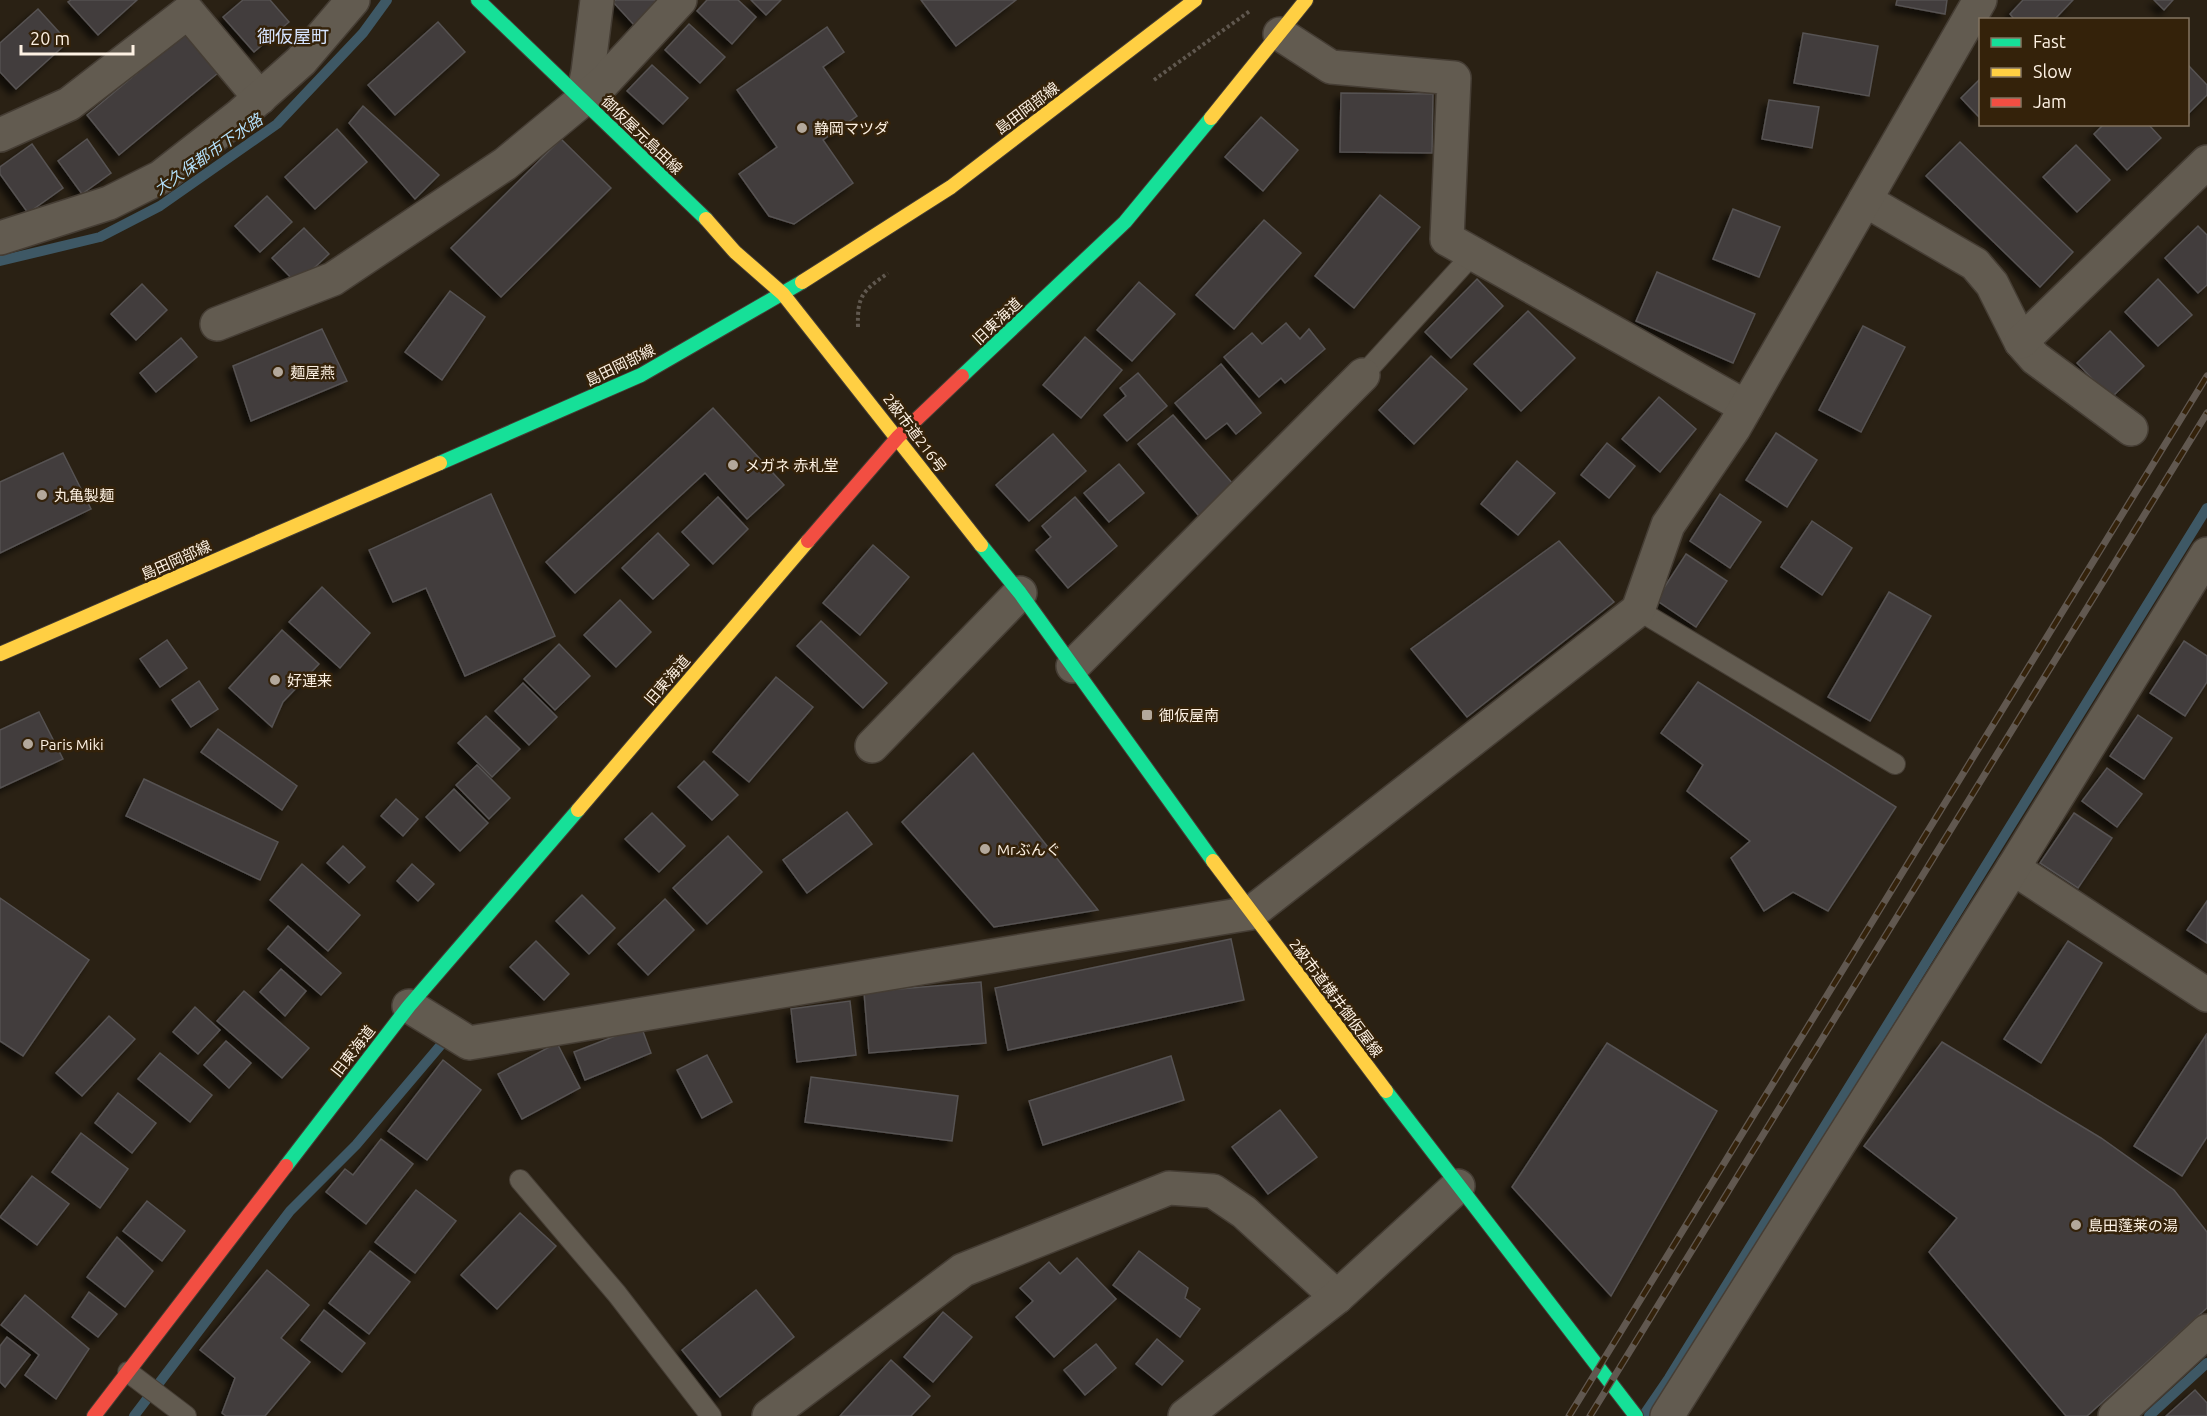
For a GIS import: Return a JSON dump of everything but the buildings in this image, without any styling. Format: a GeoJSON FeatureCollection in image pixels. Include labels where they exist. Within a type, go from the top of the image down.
{"type":"FeatureCollection","features":[{"type":"Feature","properties":{"kind":"street"},"geometry":{"type":"LineString","coordinates":[[3,228],[109,204],[160,177],[260,98],[302,61],[353,0]]}},
{"type":"Feature","properties":{"kind":"street","name":"御仮屋元島田線"},"geometry":{"type":"LineString","coordinates":[[478,0],[695,207],[735,252],[783,294]]}},
{"type":"Feature","properties":{"kind":"street"},"geometry":{"type":"LineString","coordinates":[[582,100],[597,0]]}},
{"type":"Feature","properties":{"kind":"street"},"geometry":{"type":"LineString","coordinates":[[216,324],[333,279],[505,164],[603,83],[680,0]]}},
{"type":"Feature","properties":{"kind":"street","name":"島田岡部線"},"geometry":{"type":"LineString","coordinates":[[0,654],[641,375],[783,294],[951,186],[1195,0]]}},
{"type":"Feature","properties":{"kind":"street","name":"旧東海道"},"geometry":{"type":"LineString","coordinates":[[94,1416],[409,1006],[898,437],[1125,222],[1280,34],[1305,0]]}},
{"type":"Feature","properties":{"kind":"street"},"geometry":{"type":"LineString","coordinates":[[409,1006],[469,1042],[1251,913],[1638,610],[1668,525],[1734,428],[1980,0]]}},
{"type":"Feature","properties":{"kind":"street"},"geometry":{"type":"LineString","coordinates":[[0,135],[69,104],[188,12],[260,98]]}},
{"type":"Feature","properties":{"kind":"street"},"geometry":{"type":"LineString","coordinates":[[1280,34],[1330,67],[1454,78],[1447,239],[1746,407]]}},
{"type":"Feature","properties":{"kind":"street"},"geometry":{"type":"LineString","coordinates":[[2021,342],[2207,162]]}},
{"type":"Feature","properties":{"kind":"street"},"geometry":{"type":"LineString","coordinates":[[1865,200],[1975,264],[1992,284],[2021,342],[2035,358],[2131,429]]}},
{"type":"Feature","properties":{"kind":"street","name":"2級市道216号"},"geometry":{"type":"LineString","coordinates":[[783,294],[1020,593]]}},
{"type":"Feature","properties":{"kind":"street"},"geometry":{"type":"LineString","coordinates":[[1073,666],[1363,375]]}},
{"type":"Feature","properties":{"kind":"street"},"geometry":{"type":"LineString","coordinates":[[1666,1416],[2013,868],[2207,554]]}},
{"type":"Feature","properties":{"kind":"street"},"geometry":{"type":"LineString","coordinates":[[872,746],[1020,593]]}},
{"type":"Feature","properties":{"kind":"street","name":"2級市道横井御仮屋線"},"geometry":{"type":"LineString","coordinates":[[1020,593],[1251,913],[1636,1416]]}},
{"type":"Feature","properties":{"kind":"street"},"geometry":{"type":"LineString","coordinates":[[2013,868],[2207,995]]}},
{"type":"Feature","properties":{"kind":"street"},"geometry":{"type":"LineString","coordinates":[[1185,1416],[1337,1297],[1458,1186]]}},
{"type":"Feature","properties":{"kind":"street"},"geometry":{"type":"LineString","coordinates":[[769,1416],[963,1270],[1168,1188],[1213,1191],[1244,1212],[1337,1297]]}},
{"type":"Feature","properties":{"kind":"street"},"geometry":{"type":"LineString","coordinates":[[2117,1415],[2207,1332]]}},
{"type":"Feature","properties":{"kind":"lane"},"geometry":{"type":"LineString","coordinates":[[1363,375],[1473,254]]}},
{"type":"Feature","properties":{"kind":"lane"},"geometry":{"type":"LineString","coordinates":[[1638,610],[1895,764]]}},
{"type":"Feature","properties":{"kind":"lane"},"geometry":{"type":"LineString","coordinates":[[520,1180],[617,1294],[711,1416]]}},
{"type":"Feature","properties":{"kind":"lane"},"geometry":{"type":"LineString","coordinates":[[128,1372],[186,1416]]}},
{"type":"Feature","properties":{"kind":"path"},"geometry":{"type":"LineString","coordinates":[[1151,83],[1255,7]]}},
{"type":"Feature","properties":{"kind":"path"},"geometry":{"type":"LineString","coordinates":[[858,331],[858,308],[866,289],[894,268]]}},
{"type":"Feature","properties":{"kind":"waterway","name":"大久保都市下水路"},"geometry":{"type":"LineString","coordinates":[[0,261],[100,237],[160,206],[277,124],[363,33],[387,0]]}},
{"type":"Feature","properties":{"kind":"waterway"},"geometry":{"type":"LineString","coordinates":[[1643,1416],[1669,1378],[2207,508]]}},
{"type":"Feature","properties":{"kind":"waterway"},"geometry":{"type":"LineString","coordinates":[[134,1416],[290,1211],[356,1145],[440,1046]]}},
{"type":"Feature","properties":{"kind":"waterway"},"geometry":{"type":"LineString","coordinates":[[2149,1416],[2207,1363]]}},
{"type":"Feature","properties":{"kind":"railway"},"geometry":{"type":"LineString","coordinates":[[1569,1416],[2207,376]]}},
{"type":"Feature","properties":{"kind":"railway"},"geometry":{"type":"LineString","coordinates":[[1590,1416],[2207,413]]}},
{"type":"Feature","properties":{"kind":"traffic: fast"},"geometry":{"type":"LineString","coordinates":[[478,0],[706,219]]}},
{"type":"Feature","properties":{"kind":"traffic: fast"},"geometry":{"type":"LineString","coordinates":[[962,376],[1125,222],[1211,118]]}},
{"type":"Feature","properties":{"kind":"traffic: fast"},"geometry":{"type":"LineString","coordinates":[[440,463],[641,375],[802,282]]}},
{"type":"Feature","properties":{"kind":"traffic: fast"},"geometry":{"type":"LineString","coordinates":[[981,545],[1020,593],[1213,861]]}},
{"type":"Feature","properties":{"kind":"traffic: fast"},"geometry":{"type":"LineString","coordinates":[[286,1166],[409,1006],[578,810]]}},
{"type":"Feature","properties":{"kind":"traffic: fast"},"geometry":{"type":"LineString","coordinates":[[1386,1091],[1636,1416]]}},
{"type":"Feature","properties":{"kind":"traffic: slow"},"geometry":{"type":"LineString","coordinates":[[802,282],[951,187],[1195,0]]}},
{"type":"Feature","properties":{"kind":"traffic: slow"},"geometry":{"type":"LineString","coordinates":[[1211,118],[1306,0]]}},
{"type":"Feature","properties":{"kind":"traffic: slow"},"geometry":{"type":"LineString","coordinates":[[706,219],[735,252],[783,294],[981,545]]}},
{"type":"Feature","properties":{"kind":"traffic: slow"},"geometry":{"type":"LineString","coordinates":[[0,654],[440,463]]}},
{"type":"Feature","properties":{"kind":"traffic: slow"},"geometry":{"type":"LineString","coordinates":[[578,810],[808,541]]}},
{"type":"Feature","properties":{"kind":"traffic: slow"},"geometry":{"type":"LineString","coordinates":[[1213,861],[1386,1091]]}},
{"type":"Feature","properties":{"kind":"traffic: jam"},"geometry":{"type":"LineString","coordinates":[[808,541],[898,437],[962,376]]}},
{"type":"Feature","properties":{"kind":"traffic: jam"},"geometry":{"type":"LineString","coordinates":[[94,1416],[286,1166]]}},
{"type":"Feature","properties":{"kind":"place","name":"静岡マツダ"},"geometry":{"type":"Point","coordinates":[802,128]}},
{"type":"Feature","properties":{"kind":"place","name":"麺屋燕"},"geometry":{"type":"Point","coordinates":[278,372]}},
{"type":"Feature","properties":{"kind":"place","name":"メガネ 赤札堂"},"geometry":{"type":"Point","coordinates":[733,465]}},
{"type":"Feature","properties":{"kind":"place","name":"丸亀製麺"},"geometry":{"type":"Point","coordinates":[42,495]}},
{"type":"Feature","properties":{"kind":"place","name":"好運来"},"geometry":{"type":"Point","coordinates":[275,680]}},
{"type":"Feature","properties":{"kind":"place","name":"御仮屋南"},"geometry":{"type":"Point","coordinates":[1147,715]}},
{"type":"Feature","properties":{"kind":"place","name":"Paris Miki"},"geometry":{"type":"Point","coordinates":[28,744]}},
{"type":"Feature","properties":{"kind":"place","name":"Mrぶんぐ"},"geometry":{"type":"Point","coordinates":[985,849]}},
{"type":"Feature","properties":{"kind":"place","name":"島田蓬莱の湯"},"geometry":{"type":"Point","coordinates":[2076,1225]}},
{"type":"Feature","properties":{"kind":"district","name":"御仮屋町"},"geometry":{"type":"Point","coordinates":[293,36]}}]}
